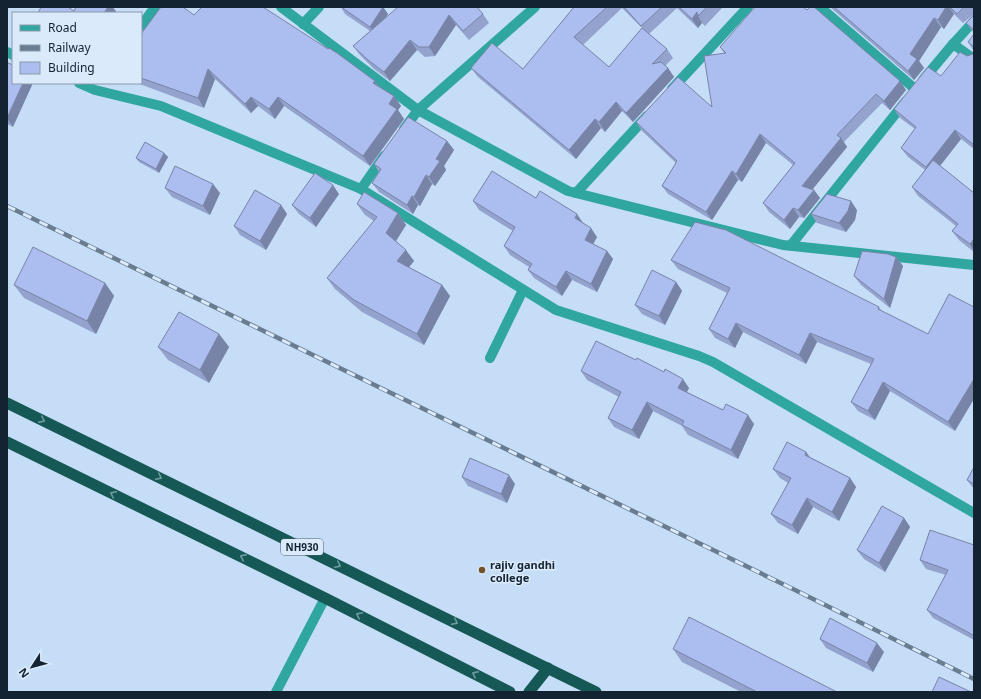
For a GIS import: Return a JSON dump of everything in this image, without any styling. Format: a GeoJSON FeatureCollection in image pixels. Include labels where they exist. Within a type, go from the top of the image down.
{"type":"FeatureCollection","features":[{"type":"Feature","properties":{"kind":"highway","name":"NH930"},"geometry":{"type":"LineString","coordinates":[[7,402],[596,692]]}},
{"type":"Feature","properties":{"kind":"highway"},"geometry":{"type":"LineString","coordinates":[[7,442],[324,598],[510,692]]}},
{"type":"Feature","properties":{"kind":"highway"},"geometry":{"type":"LineString","coordinates":[[529,692],[548,668]]}},
{"type":"Feature","properties":{"kind":"street"},"geometry":{"type":"LineString","coordinates":[[142,25],[155,7]]}},
{"type":"Feature","properties":{"kind":"street"},"geometry":{"type":"LineString","coordinates":[[281,7],[418,110],[568,191],[783,245],[974,265]]}},
{"type":"Feature","properties":{"kind":"street"},"geometry":{"type":"LineString","coordinates":[[303,24],[319,7]]}},
{"type":"Feature","properties":{"kind":"street"},"geometry":{"type":"LineString","coordinates":[[400,134],[418,110],[535,7]]}},
{"type":"Feature","properties":{"kind":"street"},"geometry":{"type":"LineString","coordinates":[[667,94],[748,7]]}},
{"type":"Feature","properties":{"kind":"street"},"geometry":{"type":"LineString","coordinates":[[820,7],[915,89]]}},
{"type":"Feature","properties":{"kind":"street"},"geometry":{"type":"LineString","coordinates":[[791,245],[915,89],[974,21]]}},
{"type":"Feature","properties":{"kind":"street"},"geometry":{"type":"LineString","coordinates":[[953,44],[974,59]]}},
{"type":"Feature","properties":{"kind":"street"},"geometry":{"type":"LineString","coordinates":[[85,84],[98,86],[161,106],[361,189],[556,310],[699,356],[713,362],[974,513]]}},
{"type":"Feature","properties":{"kind":"street"},"geometry":{"type":"LineString","coordinates":[[576,193],[656,106]]}},
{"type":"Feature","properties":{"kind":"street"},"geometry":{"type":"LineString","coordinates":[[361,189],[391,146]]}},
{"type":"Feature","properties":{"kind":"street"},"geometry":{"type":"LineString","coordinates":[[490,358],[523,290]]}},
{"type":"Feature","properties":{"kind":"street"},"geometry":{"type":"LineString","coordinates":[[276,692],[324,598]]}},
{"type":"Feature","properties":{"kind":"building"},"geometry":{"type":"Polygon","coordinates":[[[41,7],[68,7],[74,11],[76,7],[108,7],[105,12],[38,12],[41,7]]]}},
{"type":"Feature","properties":{"kind":"building"},"geometry":{"type":"Polygon","coordinates":[[[161,7],[183,7],[194,15],[202,7],[263,7],[328,49],[329,48],[337,53],[375,81],[373,83],[394,96],[389,104],[397,109],[363,156],[278,97],[269,109],[251,97],[245,104],[208,69],[198,98],[142,78],[142,33],[161,7]]]}},
{"type":"Feature","properties":{"kind":"building"},"geometry":{"type":"Polygon","coordinates":[[[341,7],[383,7],[370,27],[341,7]]]}},
{"type":"Feature","properties":{"kind":"building"},"geometry":{"type":"Polygon","coordinates":[[[398,7],[477,7],[483,14],[463,31],[449,15],[429,47],[419,47],[410,40],[384,72],[353,46],[398,7]]]}},
{"type":"Feature","properties":{"kind":"building"},"geometry":{"type":"Polygon","coordinates":[[[574,7],[607,7],[574,37],[609,67],[642,28],[667,49],[652,64],[661,62],[668,68],[626,113],[616,102],[599,122],[595,119],[569,150],[471,68],[492,43],[523,69],[574,7]]]}},
{"type":"Feature","properties":{"kind":"building"},"geometry":{"type":"Polygon","coordinates":[[[624,7],[662,7],[641,26],[624,7]]]}},
{"type":"Feature","properties":{"kind":"building"},"geometry":{"type":"Polygon","coordinates":[[[679,7],[707,7],[698,16],[697,12],[692,19],[679,7]]]}},
{"type":"Feature","properties":{"kind":"building"},"geometry":{"type":"Polygon","coordinates":[[[755,7],[803,7],[807,10],[810,7],[814,7],[900,81],[884,101],[876,94],[837,135],[841,138],[802,186],[814,190],[798,210],[793,208],[784,220],[763,203],[795,163],[760,134],[736,174],[732,171],[706,212],[662,186],[677,161],[636,122],[678,77],[712,107],[704,56],[726,53],[720,47],[755,7]]]}},
{"type":"Feature","properties":{"kind":"building"},"geometry":{"type":"Polygon","coordinates":[[[834,7],[946,7],[938,20],[934,18],[910,54],[917,59],[908,71],[834,7]]]}},
{"type":"Feature","properties":{"kind":"building"},"geometry":{"type":"Polygon","coordinates":[[[950,7],[964,7],[957,14],[950,7]]]}},
{"type":"Feature","properties":{"kind":"building"},"geometry":{"type":"Polygon","coordinates":[[[974,9],[974,30],[966,23],[973,16],[974,9]]]}},
{"type":"Feature","properties":{"kind":"building"},"geometry":{"type":"Polygon","coordinates":[[[974,34],[974,47],[968,42],[974,34]]]}},
{"type":"Feature","properties":{"kind":"building"},"geometry":{"type":"Polygon","coordinates":[[[974,47],[974,145],[955,130],[926,167],[901,148],[916,127],[894,109],[928,67],[941,76],[960,52],[967,56],[973,54],[974,47]]]}},
{"type":"Feature","properties":{"kind":"building"},"geometry":{"type":"Polygon","coordinates":[[[8,63],[12,65],[12,84],[23,84],[7,118],[8,63]]]}},
{"type":"Feature","properties":{"kind":"building"},"geometry":{"type":"Polygon","coordinates":[[[408,117],[447,141],[436,159],[440,161],[429,177],[426,175],[414,197],[412,196],[407,205],[372,183],[381,169],[374,164],[408,117]]]}},
{"type":"Feature","properties":{"kind":"building"},"geometry":{"type":"Polygon","coordinates":[[[145,142],[164,153],[156,169],[136,158],[145,142]]]}},
{"type":"Feature","properties":{"kind":"building"},"geometry":{"type":"Polygon","coordinates":[[[933,160],[974,193],[974,239],[970,244],[952,231],[958,224],[912,187],[933,160]]]}},
{"type":"Feature","properties":{"kind":"building"},"geometry":{"type":"Polygon","coordinates":[[[175,166],[213,184],[203,206],[165,188],[175,166]]]}},
{"type":"Feature","properties":{"kind":"building"},"geometry":{"type":"Polygon","coordinates":[[[492,171],[536,198],[540,191],[577,214],[575,218],[591,228],[585,240],[607,251],[591,284],[566,271],[556,287],[528,270],[532,264],[504,246],[515,227],[473,201],[492,171]]]}},
{"type":"Feature","properties":{"kind":"building"},"geometry":{"type":"Polygon","coordinates":[[[315,173],[333,185],[310,218],[292,205],[315,173]]]}},
{"type":"Feature","properties":{"kind":"building"},"geometry":{"type":"Polygon","coordinates":[[[255,190],[281,205],[260,241],[234,226],[255,190]]]}},
{"type":"Feature","properties":{"kind":"building"},"geometry":{"type":"Polygon","coordinates":[[[364,192],[398,213],[386,233],[406,250],[397,261],[442,285],[417,334],[354,300],[327,278],[377,217],[357,204],[364,192]]]}},
{"type":"Feature","properties":{"kind":"building"},"geometry":{"type":"Polygon","coordinates":[[[827,194],[851,201],[848,211],[839,223],[811,214],[827,194]]]}},
{"type":"Feature","properties":{"kind":"building"},"geometry":{"type":"Polygon","coordinates":[[[695,222],[726,230],[879,307],[878,309],[928,334],[949,294],[974,307],[974,379],[948,422],[883,382],[868,411],[851,402],[874,359],[810,333],[799,355],[736,323],[728,339],[709,329],[730,288],[671,260],[695,222]]]}},
{"type":"Feature","properties":{"kind":"building"},"geometry":{"type":"Polygon","coordinates":[[[33,247],[105,283],[87,321],[14,285],[33,247]]]}},
{"type":"Feature","properties":{"kind":"building"},"geometry":{"type":"Polygon","coordinates":[[[862,251],[888,254],[896,257],[884,299],[854,276],[862,251]]]}},
{"type":"Feature","properties":{"kind":"building"},"geometry":{"type":"Polygon","coordinates":[[[652,270],[676,282],[659,316],[635,305],[652,270]]]}},
{"type":"Feature","properties":{"kind":"building"},"geometry":{"type":"Polygon","coordinates":[[[179,312],[219,334],[200,370],[158,347],[179,312]]]}},
{"type":"Feature","properties":{"kind":"building"},"geometry":{"type":"Polygon","coordinates":[[[596,341],[636,360],[637,358],[664,372],[665,369],[683,379],[678,388],[723,410],[726,404],[748,415],[731,450],[682,425],[684,421],[647,402],[632,430],[608,418],[621,392],[581,371],[596,341]]]}},
{"type":"Feature","properties":{"kind":"building"},"geometry":{"type":"Polygon","coordinates":[[[787,442],[806,452],[805,455],[850,478],[832,512],[807,498],[792,525],[771,514],[791,478],[773,469],[787,442]]]}},
{"type":"Feature","properties":{"kind":"building"},"geometry":{"type":"Polygon","coordinates":[[[470,458],[509,475],[501,494],[462,477],[470,458]]]}},
{"type":"Feature","properties":{"kind":"building"},"geometry":{"type":"Polygon","coordinates":[[[974,467],[974,484],[967,480],[974,467]]]}},
{"type":"Feature","properties":{"kind":"building"},"geometry":{"type":"Polygon","coordinates":[[[882,506],[904,518],[879,563],[857,550],[882,506]]]}},
{"type":"Feature","properties":{"kind":"building"},"geometry":{"type":"Polygon","coordinates":[[[930,530],[974,545],[973,635],[927,610],[948,570],[920,560],[930,530]]]}},
{"type":"Feature","properties":{"kind":"building"},"geometry":{"type":"Polygon","coordinates":[[[689,617],[837,692],[757,692],[673,649],[689,617]]]}},
{"type":"Feature","properties":{"kind":"building"},"geometry":{"type":"Polygon","coordinates":[[[830,618],[877,643],[867,663],[820,639],[830,618]]]}},
{"type":"Feature","properties":{"kind":"building"},"geometry":{"type":"Polygon","coordinates":[[[939,677],[971,692],[932,692],[939,677]]]}},
{"type":"Feature","properties":{"kind":"railway"},"geometry":{"type":"LineString","coordinates":[[7,206],[793,589],[974,679]]}},
{"type":"Feature","properties":{"kind":"place","name":"rajiv gandhi college"},"geometry":{"type":"Point","coordinates":[482,570]}}]}
